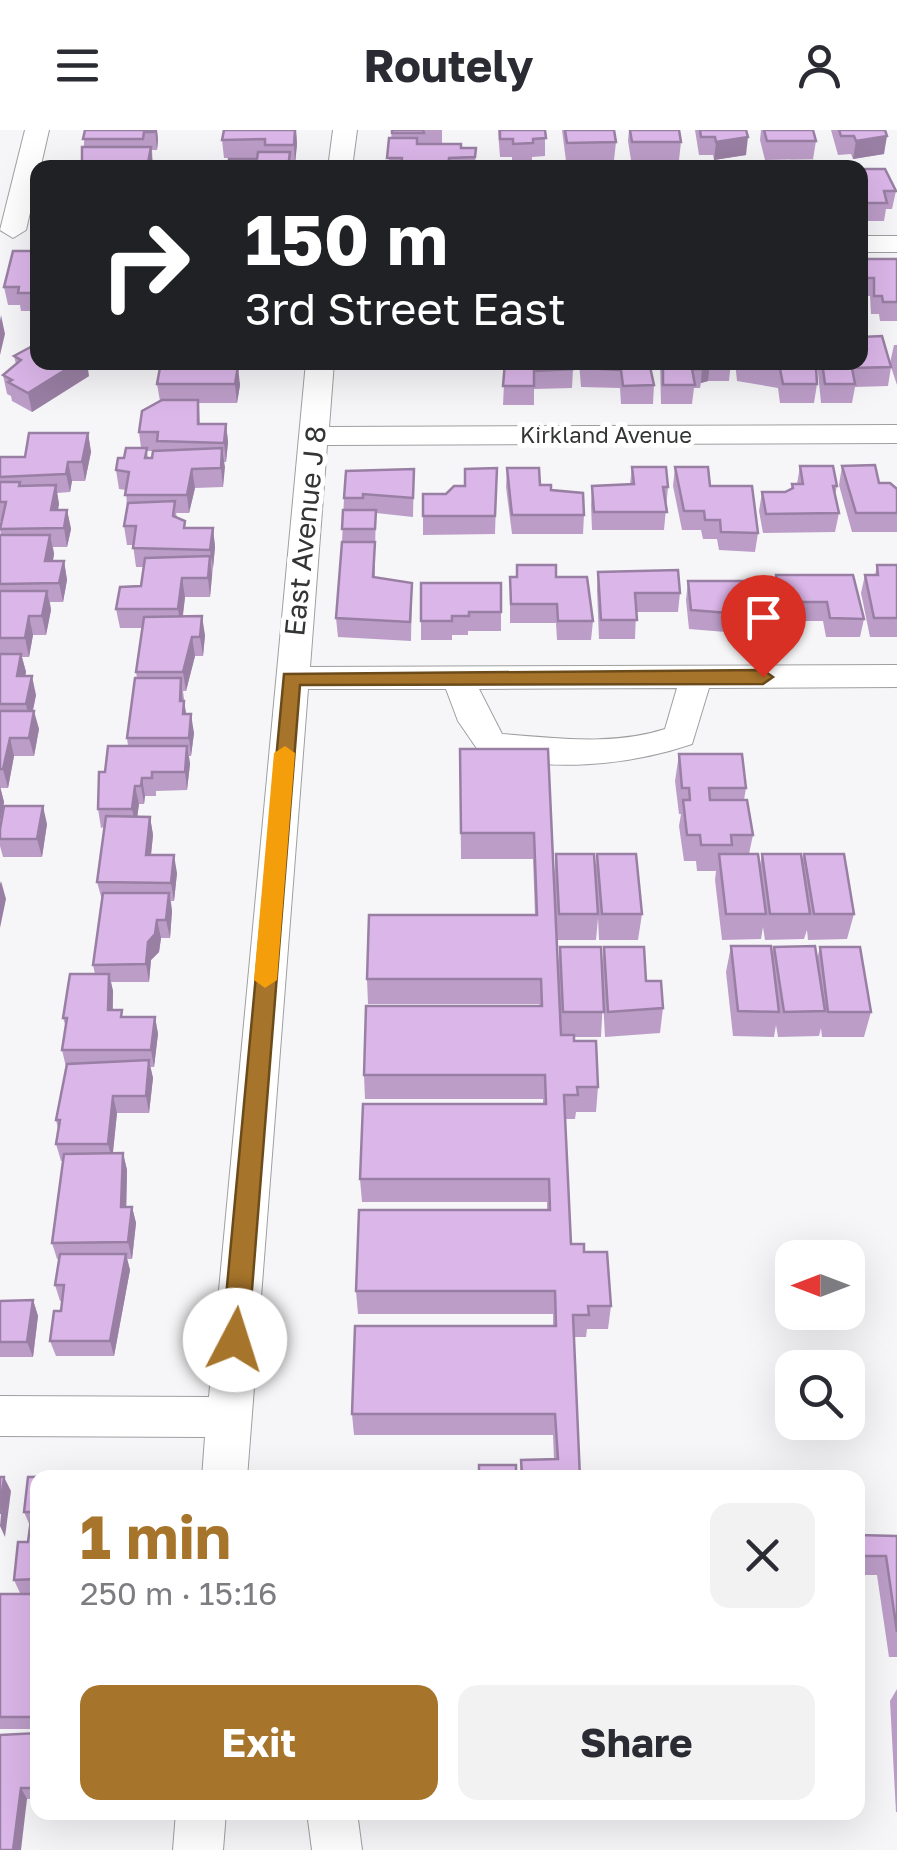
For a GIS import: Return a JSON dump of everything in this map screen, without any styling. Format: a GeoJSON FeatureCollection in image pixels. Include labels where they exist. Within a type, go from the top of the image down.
{"type":"FeatureCollection","features":[{"type":"Feature","properties":{"kind":"street"},"geometry":{"type":"LineString","coordinates":[[32,160],[38,130]]}},
{"type":"Feature","properties":{"kind":"street"},"geometry":{"type":"LineString","coordinates":[[341,160],[345,130]]}},
{"type":"Feature","properties":{"kind":"street"},"geometry":{"type":"LineString","coordinates":[[17,230],[30,168]]}},
{"type":"Feature","properties":{"kind":"street"},"geometry":{"type":"LineString","coordinates":[[868,244],[897,244]]}},
{"type":"Feature","properties":{"kind":"street","name":"East Avenue J 8"},"geometry":{"type":"LineString","coordinates":[[225,1470],[319,370]]}},
{"type":"Feature","properties":{"kind":"street","name":"Kirkland Avenue"},"geometry":{"type":"LineString","coordinates":[[315,436],[897,434]]}},
{"type":"Feature","properties":{"kind":"street"},"geometry":{"type":"LineString","coordinates":[[291,678],[897,676]]}},
{"type":"Feature","properties":{"kind":"street"},"geometry":{"type":"LineString","coordinates":[[458,678],[475,722],[492,744],[567,750],[657,746],[680,736],[696,677]]}},
{"type":"Feature","properties":{"kind":"street"},"geometry":{"type":"LineString","coordinates":[[0,1416],[229,1416]]}},
{"type":"Feature","properties":{"kind":"street"},"geometry":{"type":"LineString","coordinates":[[198,1850],[200,1820]]}},
{"type":"Feature","properties":{"kind":"street"},"geometry":{"type":"LineString","coordinates":[[333,1820],[337,1850]]}},
{"type":"Feature","properties":{"kind":"building"},"geometry":{"type":"Polygon","coordinates":[[[85,130],[155,130],[144,132],[143,139],[83,139],[85,130]]]}},
{"type":"Feature","properties":{"kind":"building"},"geometry":{"type":"Polygon","coordinates":[[[224,130],[295,130],[294,145],[265,145],[265,139],[222,140],[224,130]]]}},
{"type":"Feature","properties":{"kind":"building"},"geometry":{"type":"Polygon","coordinates":[[[423,130],[424,133],[392,133],[423,130]]]}},
{"type":"Feature","properties":{"kind":"building"},"geometry":{"type":"Polygon","coordinates":[[[500,130],[545,130],[546,138],[513,144],[513,139],[500,139],[500,130]]]}},
{"type":"Feature","properties":{"kind":"building"},"geometry":{"type":"Polygon","coordinates":[[[565,130],[614,130],[616,142],[567,143],[565,130]]]}},
{"type":"Feature","properties":{"kind":"building"},"geometry":{"type":"Polygon","coordinates":[[[630,130],[679,130],[681,142],[632,142],[630,130]]]}},
{"type":"Feature","properties":{"kind":"building"},"geometry":{"type":"Polygon","coordinates":[[[700,130],[746,130],[748,137],[716,142],[715,137],[701,137],[700,130]]]}},
{"type":"Feature","properties":{"kind":"building"},"geometry":{"type":"Polygon","coordinates":[[[764,130],[813,130],[816,141],[767,141],[764,130]]]}},
{"type":"Feature","properties":{"kind":"building"},"geometry":{"type":"Polygon","coordinates":[[[839,130],[885,130],[887,136],[856,141],[854,136],[841,136],[839,130]]]}},
{"type":"Feature","properties":{"kind":"building"},"geometry":{"type":"Polygon","coordinates":[[[389,138],[417,138],[417,144],[476,148],[475,157],[449,160],[387,158],[389,138]]]}},
{"type":"Feature","properties":{"kind":"building"},"geometry":{"type":"Polygon","coordinates":[[[82,147],[151,147],[149,160],[82,160],[82,147]]]}},
{"type":"Feature","properties":{"kind":"building"},"geometry":{"type":"Polygon","coordinates":[[[258,152],[290,152],[289,160],[229,160],[257,159],[258,152]]]}},
{"type":"Feature","properties":{"kind":"building"},"geometry":{"type":"Polygon","coordinates":[[[868,169],[885,169],[896,191],[884,191],[887,203],[868,203],[868,169]]]}},
{"type":"Feature","properties":{"kind":"building"},"geometry":{"type":"Polygon","coordinates":[[[13,251],[30,251],[30,293],[18,293],[19,287],[4,287],[13,251]]]}},
{"type":"Feature","properties":{"kind":"building"},"geometry":{"type":"Polygon","coordinates":[[[868,259],[897,259],[897,302],[883,302],[882,296],[874,296],[874,278],[868,278],[868,259]]]}},
{"type":"Feature","properties":{"kind":"building"},"geometry":{"type":"Polygon","coordinates":[[[882,336],[891,367],[868,368],[868,337],[882,336]]]}},
{"type":"Feature","properties":{"kind":"building"},"geometry":{"type":"Polygon","coordinates":[[[30,347],[30,370],[65,370],[28,393],[3,375],[21,360],[14,356],[30,347]]]}},
{"type":"Feature","properties":{"kind":"building"},"geometry":{"type":"Polygon","coordinates":[[[160,370],[237,370],[235,384],[157,384],[160,370]]]}},
{"type":"Feature","properties":{"kind":"building"},"geometry":{"type":"Polygon","coordinates":[[[504,370],[554,370],[534,371],[534,386],[503,386],[504,370]]]}},
{"type":"Feature","properties":{"kind":"building"},"geometry":{"type":"Polygon","coordinates":[[[621,370],[651,370],[654,385],[623,386],[621,370]]]}},
{"type":"Feature","properties":{"kind":"building"},"geometry":{"type":"Polygon","coordinates":[[[663,370],[692,370],[695,385],[663,385],[663,370]]]}},
{"type":"Feature","properties":{"kind":"building"},"geometry":{"type":"Polygon","coordinates":[[[780,370],[816,370],[817,384],[783,384],[780,370]]]}},
{"type":"Feature","properties":{"kind":"building"},"geometry":{"type":"Polygon","coordinates":[[[823,370],[852,370],[855,384],[825,384],[823,370]]]}},
{"type":"Feature","properties":{"kind":"building"},"geometry":{"type":"Polygon","coordinates":[[[162,400],[198,400],[198,424],[226,424],[224,443],[157,441],[158,432],[139,432],[142,411],[162,400]]]}},
{"type":"Feature","properties":{"kind":"building"},"geometry":{"type":"Polygon","coordinates":[[[29,433],[88,433],[82,462],[68,462],[66,474],[0,477],[0,457],[25,457],[29,433]]]}},
{"type":"Feature","properties":{"kind":"building"},"geometry":{"type":"Polygon","coordinates":[[[126,448],[147,448],[145,458],[152,458],[153,451],[222,448],[221,468],[192,469],[187,495],[125,495],[129,472],[116,470],[118,458],[124,458],[126,448]]]}},
{"type":"Feature","properties":{"kind":"building"},"geometry":{"type":"Polygon","coordinates":[[[875,465],[879,483],[890,483],[897,489],[897,513],[856,513],[842,466],[875,465]]]}},
{"type":"Feature","properties":{"kind":"building"},"geometry":{"type":"Polygon","coordinates":[[[800,466],[833,466],[839,513],[766,514],[762,492],[785,492],[793,488],[792,484],[803,484],[800,466]]]}},
{"type":"Feature","properties":{"kind":"building"},"geometry":{"type":"Polygon","coordinates":[[[632,467],[666,467],[668,487],[663,487],[667,512],[594,512],[592,486],[634,484],[632,467]]]}},
{"type":"Feature","properties":{"kind":"building"},"geometry":{"type":"Polygon","coordinates":[[[675,467],[708,467],[710,486],[752,486],[758,533],[721,532],[720,520],[705,520],[704,511],[684,511],[675,467]]]}},
{"type":"Feature","properties":{"kind":"building"},"geometry":{"type":"Polygon","coordinates":[[[497,468],[495,516],[423,516],[423,494],[446,494],[454,486],[465,486],[465,469],[497,468]]]}},
{"type":"Feature","properties":{"kind":"building"},"geometry":{"type":"Polygon","coordinates":[[[507,468],[539,468],[540,485],[583,493],[584,515],[512,515],[507,468]]]}},
{"type":"Feature","properties":{"kind":"building"},"geometry":{"type":"Polygon","coordinates":[[[414,469],[413,498],[363,494],[363,498],[344,498],[346,471],[414,469]]]}},
{"type":"Feature","properties":{"kind":"building"},"geometry":{"type":"Polygon","coordinates":[[[0,482],[56,485],[51,510],[67,510],[64,528],[0,529],[6,502],[0,502],[0,482]]]}},
{"type":"Feature","properties":{"kind":"building"},"geometry":{"type":"Polygon","coordinates":[[[175,501],[173,516],[185,521],[184,528],[213,528],[210,550],[133,548],[136,526],[124,526],[128,503],[175,501]]]}},
{"type":"Feature","properties":{"kind":"building"},"geometry":{"type":"Polygon","coordinates":[[[343,510],[376,510],[375,529],[342,529],[343,510]]]}},
{"type":"Feature","properties":{"kind":"building"},"geometry":{"type":"Polygon","coordinates":[[[0,535],[50,535],[45,561],[64,561],[59,583],[0,584],[0,535]]]}},
{"type":"Feature","properties":{"kind":"building"},"geometry":{"type":"Polygon","coordinates":[[[342,542],[375,542],[373,577],[412,583],[410,622],[336,618],[342,542]]]}},
{"type":"Feature","properties":{"kind":"building"},"geometry":{"type":"Polygon","coordinates":[[[210,556],[208,578],[182,578],[178,609],[116,609],[120,587],[141,586],[145,558],[210,556]]]}},
{"type":"Feature","properties":{"kind":"building"},"geometry":{"type":"Polygon","coordinates":[[[517,565],[556,565],[556,577],[587,577],[593,621],[558,621],[557,604],[511,604],[510,577],[517,577],[517,565]]]}},
{"type":"Feature","properties":{"kind":"building"},"geometry":{"type":"Polygon","coordinates":[[[877,565],[897,565],[897,618],[874,618],[865,575],[878,575],[877,565]]]}},
{"type":"Feature","properties":{"kind":"building"},"geometry":{"type":"Polygon","coordinates":[[[678,570],[680,593],[635,593],[637,620],[601,620],[598,572],[678,570]]]}},
{"type":"Feature","properties":{"kind":"building"},"geometry":{"type":"Polygon","coordinates":[[[776,575],[853,575],[864,619],[830,618],[827,602],[780,602],[776,575]]]}},
{"type":"Feature","properties":{"kind":"building"},"geometry":{"type":"Polygon","coordinates":[[[688,581],[768,581],[774,620],[742,620],[741,614],[691,610],[688,581]]]}},
{"type":"Feature","properties":{"kind":"building"},"geometry":{"type":"Polygon","coordinates":[[[421,583],[501,583],[501,612],[469,612],[469,616],[452,616],[452,621],[421,621],[421,583]]]}},
{"type":"Feature","properties":{"kind":"building"},"geometry":{"type":"Polygon","coordinates":[[[0,591],[47,591],[42,616],[29,616],[25,638],[0,638],[0,591]]]}},
{"type":"Feature","properties":{"kind":"building"},"geometry":{"type":"Polygon","coordinates":[[[202,616],[200,637],[192,637],[183,672],[136,672],[144,617],[202,616]]]}},
{"type":"Feature","properties":{"kind":"building"},"geometry":{"type":"Polygon","coordinates":[[[0,654],[21,654],[17,676],[32,676],[26,704],[0,704],[0,654]]]}},
{"type":"Feature","properties":{"kind":"building"},"geometry":{"type":"Polygon","coordinates":[[[135,678],[181,678],[183,714],[191,714],[189,738],[127,738],[135,678]]]}},
{"type":"Feature","properties":{"kind":"building"},"geometry":{"type":"Polygon","coordinates":[[[0,711],[34,711],[29,738],[10,738],[3,769],[0,769],[0,711]]]}},
{"type":"Feature","properties":{"kind":"building"},"geometry":{"type":"Polygon","coordinates":[[[108,746],[187,746],[185,772],[152,772],[152,778],[142,778],[141,786],[135,786],[132,809],[98,809],[99,772],[105,772],[108,746]]]}},
{"type":"Feature","properties":{"kind":"building"},"geometry":{"type":"Polygon","coordinates":[[[460,749],[548,749],[561,1035],[574,1035],[574,1041],[596,1041],[598,1087],[577,1087],[578,1095],[564,1095],[571,1244],[584,1244],[584,1252],[607,1252],[611,1306],[588,1306],[589,1315],[573,1315],[580,1470],[522,1470],[521,1460],[558,1459],[555,1414],[352,1414],[355,1326],[556,1326],[555,1291],[356,1291],[359,1210],[550,1210],[549,1179],[360,1179],[363,1104],[546,1104],[545,1075],[364,1075],[366,1006],[542,1006],[541,979],[367,979],[369,915],[537,915],[534,833],[461,833],[460,749]]]}},
{"type":"Feature","properties":{"kind":"building"},"geometry":{"type":"Polygon","coordinates":[[[679,754],[742,754],[746,788],[709,788],[710,800],[747,800],[753,835],[731,835],[732,845],[701,845],[700,835],[687,835],[683,800],[690,800],[689,788],[682,788],[679,754]]]}},
{"type":"Feature","properties":{"kind":"building"},"geometry":{"type":"Polygon","coordinates":[[[4,806],[43,806],[37,839],[0,839],[4,806]]]}},
{"type":"Feature","properties":{"kind":"building"},"geometry":{"type":"Polygon","coordinates":[[[106,816],[150,817],[146,855],[174,855],[171,883],[97,882],[106,816]]]}},
{"type":"Feature","properties":{"kind":"building"},"geometry":{"type":"Polygon","coordinates":[[[556,854],[594,854],[598,914],[559,914],[556,854]]]}},
{"type":"Feature","properties":{"kind":"building"},"geometry":{"type":"Polygon","coordinates":[[[597,854],[636,854],[642,914],[602,914],[597,854]]]}},
{"type":"Feature","properties":{"kind":"building"},"geometry":{"type":"Polygon","coordinates":[[[719,854],[758,854],[766,914],[726,914],[719,854]]]}},
{"type":"Feature","properties":{"kind":"building"},"geometry":{"type":"Polygon","coordinates":[[[762,854],[801,854],[810,914],[770,914],[762,854]]]}},
{"type":"Feature","properties":{"kind":"building"},"geometry":{"type":"Polygon","coordinates":[[[804,854],[844,854],[854,914],[814,914],[804,854]]]}},
{"type":"Feature","properties":{"kind":"building"},"geometry":{"type":"Polygon","coordinates":[[[103,893],[169,893],[166,920],[157,920],[155,934],[148,942],[146,964],[93,965],[103,893]]]}},
{"type":"Feature","properties":{"kind":"building"},"geometry":{"type":"Polygon","coordinates":[[[731,946],[771,946],[779,1012],[738,1011],[731,946]]]}},
{"type":"Feature","properties":{"kind":"building"},"geometry":{"type":"Polygon","coordinates":[[[815,946],[825,1011],[784,1012],[774,947],[815,946]]]}},
{"type":"Feature","properties":{"kind":"building"},"geometry":{"type":"Polygon","coordinates":[[[560,947],[601,947],[604,1012],[563,1012],[560,947]]]}},
{"type":"Feature","properties":{"kind":"building"},"geometry":{"type":"Polygon","coordinates":[[[604,947],[644,947],[646,981],[661,981],[663,1008],[608,1012],[604,947]]]}},
{"type":"Feature","properties":{"kind":"building"},"geometry":{"type":"Polygon","coordinates":[[[820,947],[860,947],[871,1012],[828,1012],[820,947]]]}},
{"type":"Feature","properties":{"kind":"building"},"geometry":{"type":"Polygon","coordinates":[[[70,974],[109,974],[108,1010],[122,1010],[121,1017],[155,1017],[151,1050],[62,1050],[70,974]]]}},
{"type":"Feature","properties":{"kind":"building"},"geometry":{"type":"Polygon","coordinates":[[[149,1060],[146,1096],[113,1096],[108,1144],[56,1144],[60,1120],[56,1120],[67,1064],[149,1060]]]}},
{"type":"Feature","properties":{"kind":"building"},"geometry":{"type":"Polygon","coordinates":[[[123,1153],[121,1207],[132,1207],[128,1242],[52,1243],[64,1154],[123,1153]]]}},
{"type":"Feature","properties":{"kind":"building"},"geometry":{"type":"Polygon","coordinates":[[[60,1254],[126,1254],[110,1341],[50,1341],[54,1311],[61,1311],[64,1285],[55,1285],[60,1254]]]}},
{"type":"Feature","properties":{"kind":"building"},"geometry":{"type":"Polygon","coordinates":[[[33,1300],[27,1342],[0,1342],[0,1301],[33,1300]]]}},
{"type":"Feature","properties":{"kind":"building"},"geometry":{"type":"Polygon","coordinates":[[[479,1465],[516,1465],[516,1470],[479,1470],[479,1465]]]}},
{"type":"Feature","properties":{"kind":"building"},"geometry":{"type":"Polygon","coordinates":[[[0,1477],[4,1477],[0,1514],[0,1477]]]}},
{"type":"Feature","properties":{"kind":"building"},"geometry":{"type":"Polygon","coordinates":[[[28,1477],[30,1512],[24,1512],[28,1477]]]}},
{"type":"Feature","properties":{"kind":"building"},"geometry":{"type":"Polygon","coordinates":[[[30,1527],[30,1579],[14,1580],[18,1542],[28,1542],[30,1527]]]}},
{"type":"Feature","properties":{"kind":"building"},"geometry":{"type":"Polygon","coordinates":[[[865,1535],[897,1536],[897,1632],[886,1556],[865,1556],[865,1535]]]}},
{"type":"Feature","properties":{"kind":"building"},"geometry":{"type":"Polygon","coordinates":[[[0,1594],[30,1594],[30,1717],[0,1717],[0,1594]]]}},
{"type":"Feature","properties":{"kind":"building"},"geometry":{"type":"Polygon","coordinates":[[[30,1733],[30,1788],[21,1788],[13,1850],[0,1850],[0,1735],[30,1733]]]}},
{"type":"Feature","properties":{"kind":"slow traffic"},"geometry":{"type":"LineString","coordinates":[[265,980],[285,753]]}},
{"type":"Feature","properties":{"kind":"route"},"geometry":{"type":"LineString","coordinates":[[235,1340],[291,678],[763,677]]}}]}
